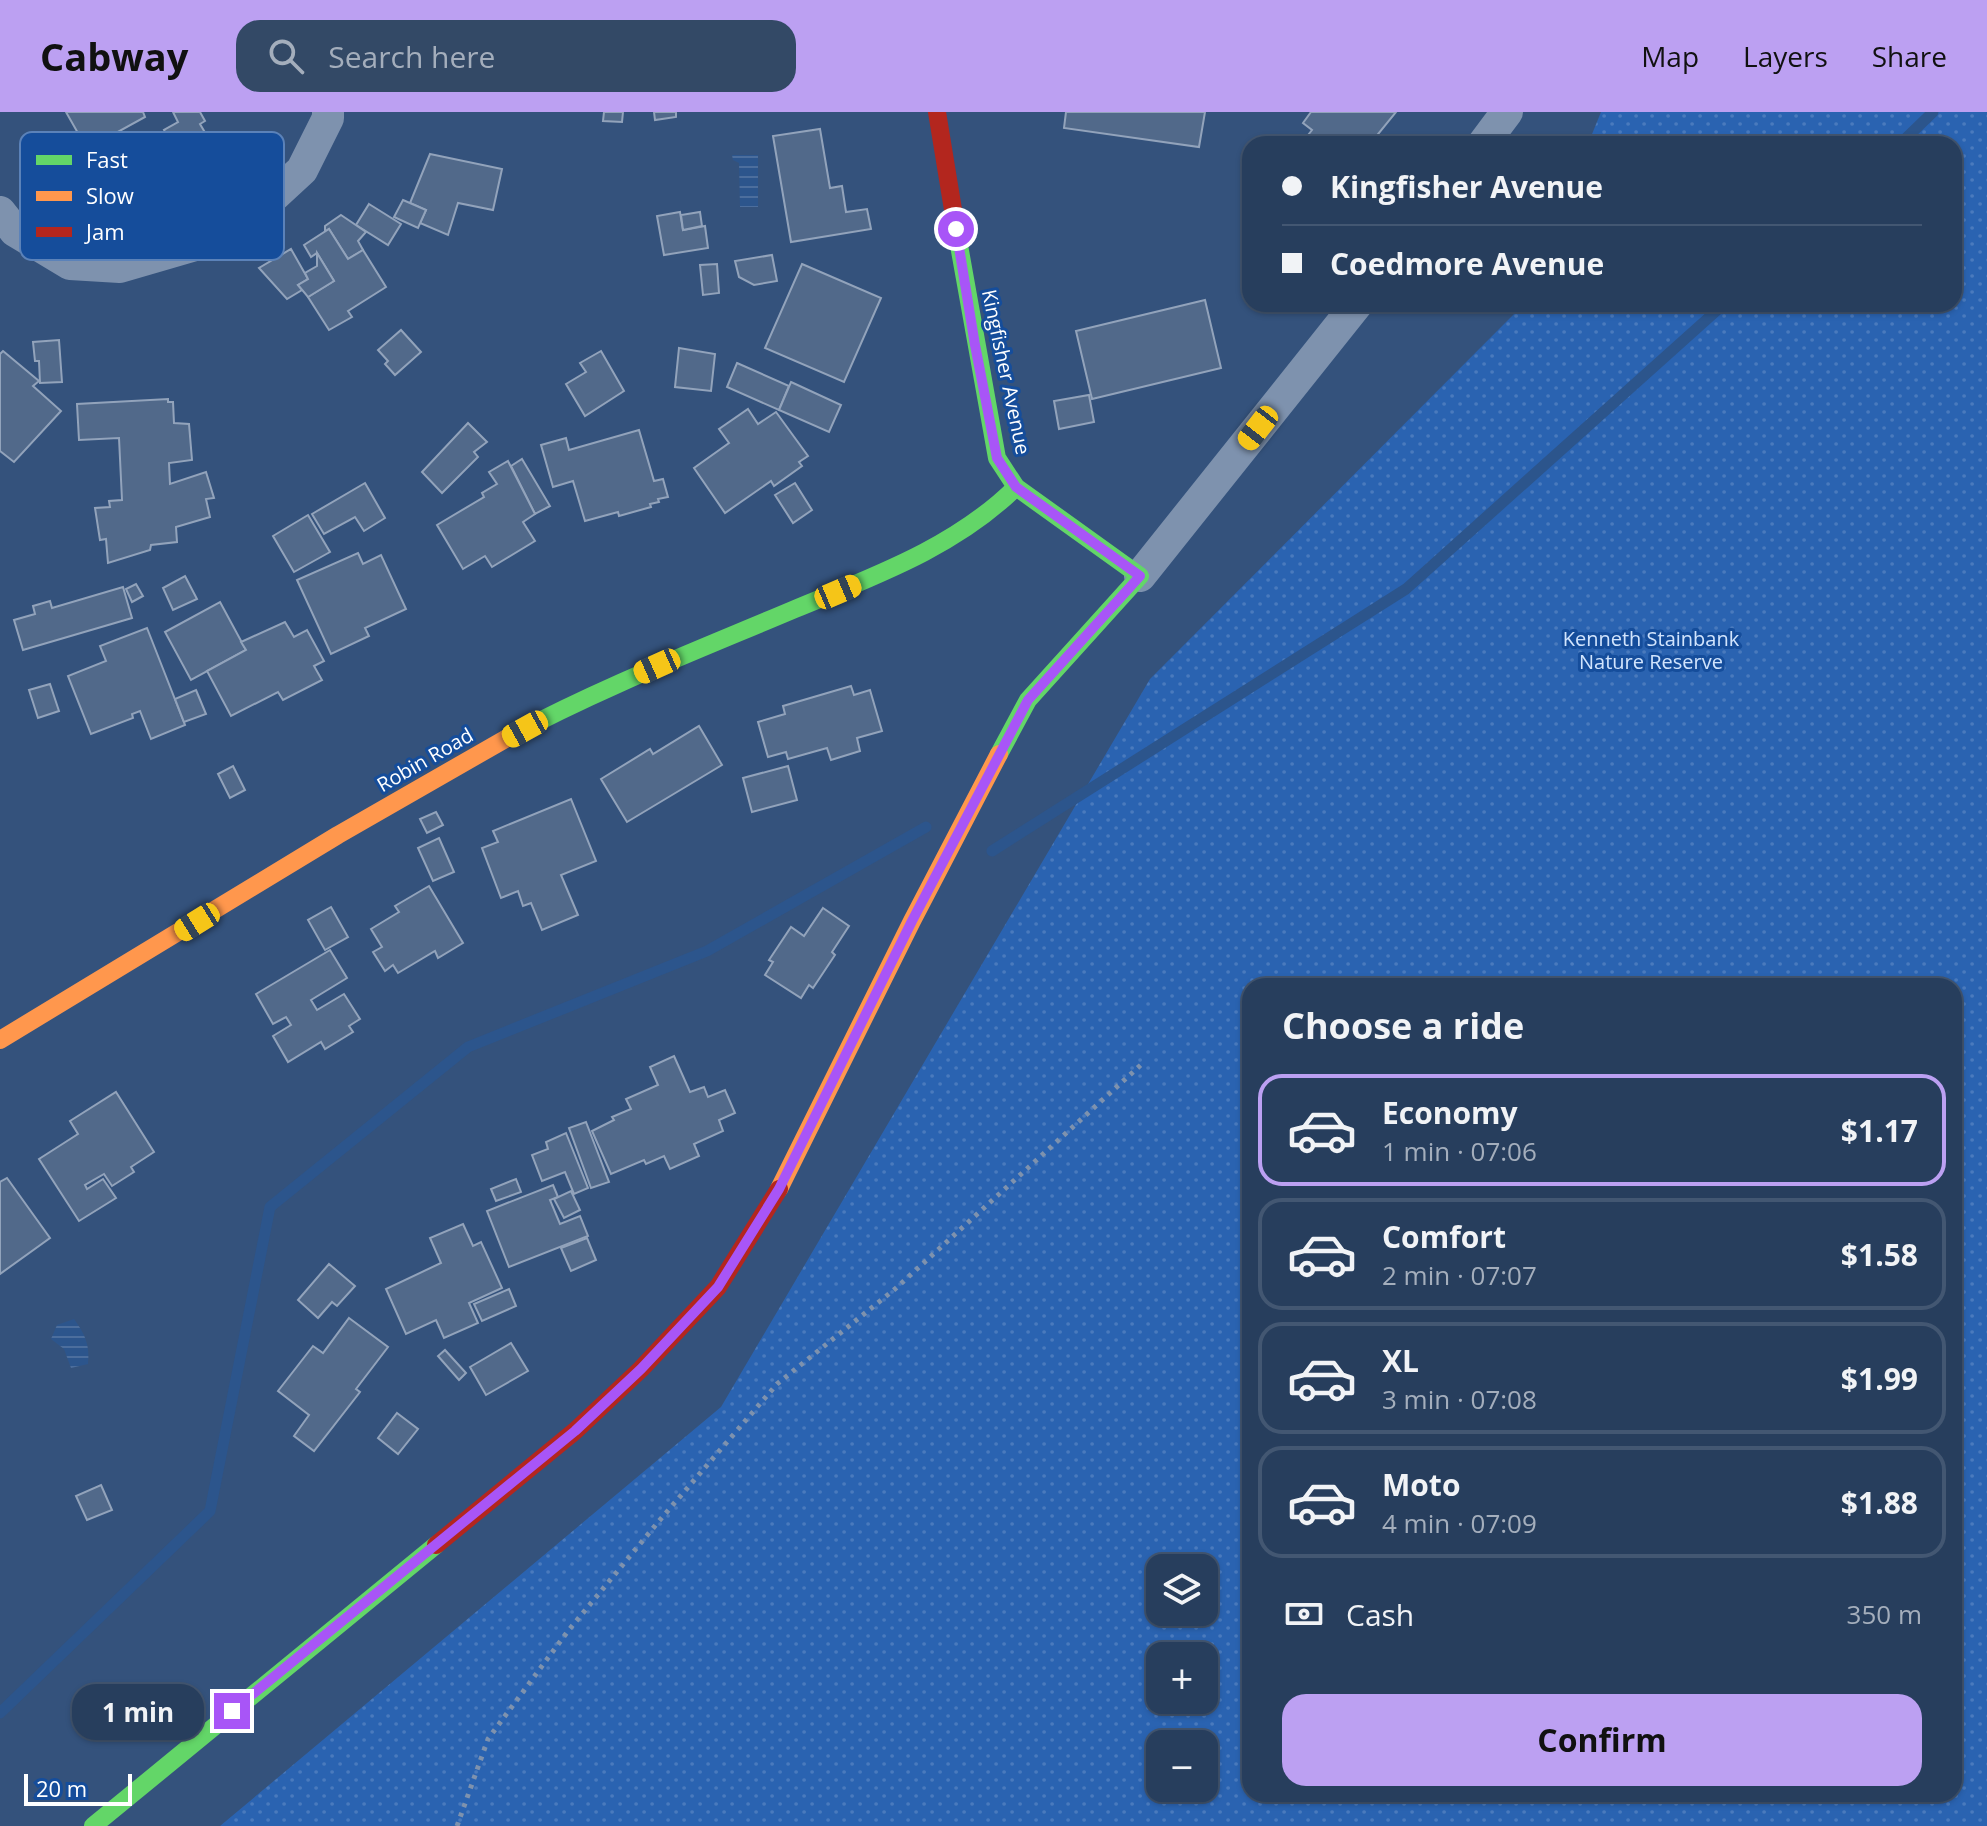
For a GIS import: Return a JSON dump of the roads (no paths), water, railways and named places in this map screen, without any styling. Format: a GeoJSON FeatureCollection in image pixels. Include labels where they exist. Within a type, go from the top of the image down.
{"type":"FeatureCollection","features":[{"type":"Feature","properties":{"kind":"street"},"geometry":{"type":"LineString","coordinates":[[284,187],[302,170],[328,118],[328,112]]}},
{"type":"Feature","properties":{"kind":"street","name":"Kingfisher Avenue"},"geometry":{"type":"LineString","coordinates":[[937,112],[997,458],[1016,487],[1140,576]]}},
{"type":"Feature","properties":{"kind":"street"},"geometry":{"type":"LineString","coordinates":[[1489,136],[1507,112]]}},
{"type":"Feature","properties":{"kind":"street"},"geometry":{"type":"LineString","coordinates":[[0,212],[20,234]]}},
{"type":"Feature","properties":{"kind":"street"},"geometry":{"type":"LineString","coordinates":[[63,260],[70,264],[120,267],[144,260]]}},
{"type":"Feature","properties":{"kind":"street"},"geometry":{"type":"LineString","coordinates":[[93,1826],[575,1431],[641,1369],[718,1287],[779,1189],[912,921],[1028,700],[1140,576],[1351,312]]}},
{"type":"Feature","properties":{"kind":"street","name":"Robin Road"},"geometry":{"type":"LineString","coordinates":[[0,1040],[338,835],[491,747],[573,703],[893,568],[991,512],[1016,487]]}},
{"type":"Feature","properties":{"kind":"waterway"},"geometry":{"type":"LineString","coordinates":[[1908,136],[1933,112]]}},
{"type":"Feature","properties":{"kind":"waterway"},"geometry":{"type":"LineString","coordinates":[[992,851],[1406,589],[1715,312]]}},
{"type":"Feature","properties":{"kind":"waterway"},"geometry":{"type":"LineString","coordinates":[[0,1713],[210,1511],[270,1207],[468,1047],[707,951],[926,827]]}},
{"type":"Feature","properties":{"kind":"park label","name":"Kenneth Stainbank Nature Reserve"},"geometry":{"type":"Point","coordinates":[1651,650]}}]}
